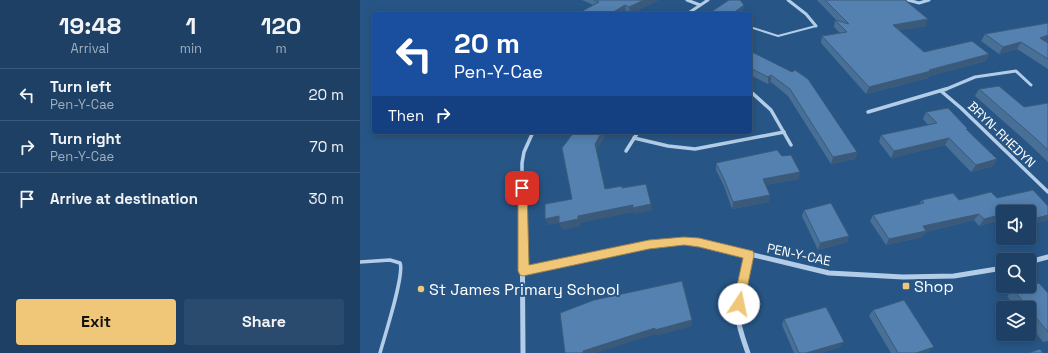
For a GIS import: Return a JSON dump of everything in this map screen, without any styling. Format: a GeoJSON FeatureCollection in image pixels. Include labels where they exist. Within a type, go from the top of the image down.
{"type":"FeatureCollection","features":[{"type":"Feature","properties":{"kind":"street"},"geometry":{"type":"LineString","coordinates":[[687,0],[700,5]]}},
{"type":"Feature","properties":{"kind":"street"},"geometry":{"type":"LineString","coordinates":[[690,12],[708,0]]}},
{"type":"Feature","properties":{"kind":"street"},"geometry":{"type":"LineString","coordinates":[[788,0],[806,14],[816,26]]}},
{"type":"Feature","properties":{"kind":"street"},"geometry":{"type":"LineString","coordinates":[[908,0],[920,3],[930,0]]}},
{"type":"Feature","properties":{"kind":"street","name":"BRYN-RHEDYN"},"geometry":{"type":"LineString","coordinates":[[868,112],[941,91],[975,77],[1016,71],[1031,85]]}},
{"type":"Feature","properties":{"kind":"street","name":"BRYN-RHEDYN"},"geometry":{"type":"LineString","coordinates":[[941,91],[970,116],[1048,192]]}},
{"type":"Feature","properties":{"kind":"street"},"geometry":{"type":"LineString","coordinates":[[752,93],[771,110],[791,145]]}},
{"type":"Feature","properties":{"kind":"street"},"geometry":{"type":"LineString","coordinates":[[634,138],[676,147],[694,149],[784,132]]}},
{"type":"Feature","properties":{"kind":"street"},"geometry":{"type":"LineString","coordinates":[[524,353],[522,164],[524,152],[532,134]]}},
{"type":"Feature","properties":{"kind":"street"},"geometry":{"type":"LineString","coordinates":[[626,151],[637,134]]}},
{"type":"Feature","properties":{"kind":"street","name":"PEN-Y-CAE"},"geometry":{"type":"LineString","coordinates":[[523,271],[623,249],[668,242],[699,242],[829,273],[903,277],[954,276],[996,269]]}},
{"type":"Feature","properties":{"kind":"street"},"geometry":{"type":"LineString","coordinates":[[748,353],[740,330],[738,315],[749,255]]}},
{"type":"Feature","properties":{"kind":"street"},"geometry":{"type":"LineString","coordinates":[[1036,260],[1048,257]]}},
{"type":"Feature","properties":{"kind":"lane"},"geometry":{"type":"LineString","coordinates":[[752,28],[778,36],[816,26]]}},
{"type":"Feature","properties":{"kind":"lane"},"geometry":{"type":"LineString","coordinates":[[360,262],[390,260],[400,262],[402,267],[400,280],[380,353]]}},
{"type":"Feature","properties":{"kind":"building"},"geometry":{"type":"Polygon","coordinates":[[[594,0],[644,0],[629,7],[625,5],[613,12],[581,12],[599,2],[594,0]]]}},
{"type":"Feature","properties":{"kind":"building"},"geometry":{"type":"Polygon","coordinates":[[[729,0],[740,0],[744,5],[735,12],[711,12],[729,0]]]}},
{"type":"Feature","properties":{"kind":"building"},"geometry":{"type":"Polygon","coordinates":[[[825,0],[905,0],[928,19],[893,25],[924,52],[972,41],[989,54],[869,87],[822,36],[847,32],[835,20],[849,24],[825,0]]]}},
{"type":"Feature","properties":{"kind":"building"},"geometry":{"type":"Polygon","coordinates":[[[1048,23],[1048,35],[1040,38],[1048,43],[1048,59],[1021,42],[1003,47],[985,34],[1048,23]]]}},
{"type":"Feature","properties":{"kind":"building"},"geometry":{"type":"Polygon","coordinates":[[[752,52],[792,72],[795,70],[808,79],[857,152],[833,157],[790,89],[771,75],[768,77],[752,69],[752,52]]]}},
{"type":"Feature","properties":{"kind":"building"},"geometry":{"type":"Polygon","coordinates":[[[999,86],[1024,107],[1048,103],[1048,150],[979,89],[999,86]]]}},
{"type":"Feature","properties":{"kind":"building"},"geometry":{"type":"Polygon","coordinates":[[[948,108],[968,129],[966,129],[997,159],[976,165],[949,138],[894,151],[881,135],[937,123],[926,112],[948,108]]]}},
{"type":"Feature","properties":{"kind":"building"},"geometry":{"type":"Polygon","coordinates":[[[572,134],[601,134],[595,144],[605,189],[646,184],[651,204],[633,208],[633,205],[578,216],[578,219],[559,223],[559,216],[545,219],[545,204],[572,199],[562,148],[572,134]]]}},
{"type":"Feature","properties":{"kind":"building"},"geometry":{"type":"Polygon","coordinates":[[[777,150],[782,156],[791,155],[800,172],[763,179],[770,195],[733,202],[716,163],[777,150]]]}},
{"type":"Feature","properties":{"kind":"building"},"geometry":{"type":"Polygon","coordinates":[[[1033,190],[1048,206],[1048,215],[1036,218],[1036,205],[996,205],[996,216],[984,219],[979,214],[923,226],[926,231],[889,239],[873,215],[924,203],[922,200],[953,193],[959,200],[991,192],[997,198],[1033,190]]]}},
{"type":"Feature","properties":{"kind":"building"},"geometry":{"type":"Polygon","coordinates":[[[831,203],[849,236],[820,243],[804,210],[831,203]]]}},
{"type":"Feature","properties":{"kind":"building"},"geometry":{"type":"Polygon","coordinates":[[[682,281],[692,320],[655,330],[655,328],[583,351],[583,353],[565,353],[560,313],[594,300],[682,281]]]}},
{"type":"Feature","properties":{"kind":"building"},"geometry":{"type":"Polygon","coordinates":[[[1039,283],[1048,293],[1048,332],[1036,317],[1036,301],[1023,301],[1016,293],[1036,293],[1036,284],[1039,283]]]}},
{"type":"Feature","properties":{"kind":"building"},"geometry":{"type":"Polygon","coordinates":[[[904,300],[934,347],[916,353],[898,353],[873,310],[904,300]]]}},
{"type":"Feature","properties":{"kind":"building"},"geometry":{"type":"Polygon","coordinates":[[[826,307],[844,342],[806,353],[799,353],[784,319],[826,307]]]}},
{"type":"Feature","properties":{"kind":"building"},"geometry":{"type":"Polygon","coordinates":[[[1040,349],[1043,353],[1029,353],[1040,349]]]}},
{"type":"Feature","properties":{"kind":"place","name":"Shop"},"geometry":{"type":"Point","coordinates":[906,286]}},
{"type":"Feature","properties":{"kind":"place","name":"St James Primary School"},"geometry":{"type":"Point","coordinates":[421,289]}},
{"type":"Feature","properties":{"kind":"route"},"geometry":{"type":"LineString","coordinates":[[522,188],[523,271],[649,244],[684,241],[699,242],[749,255],[739,304]]}}]}
